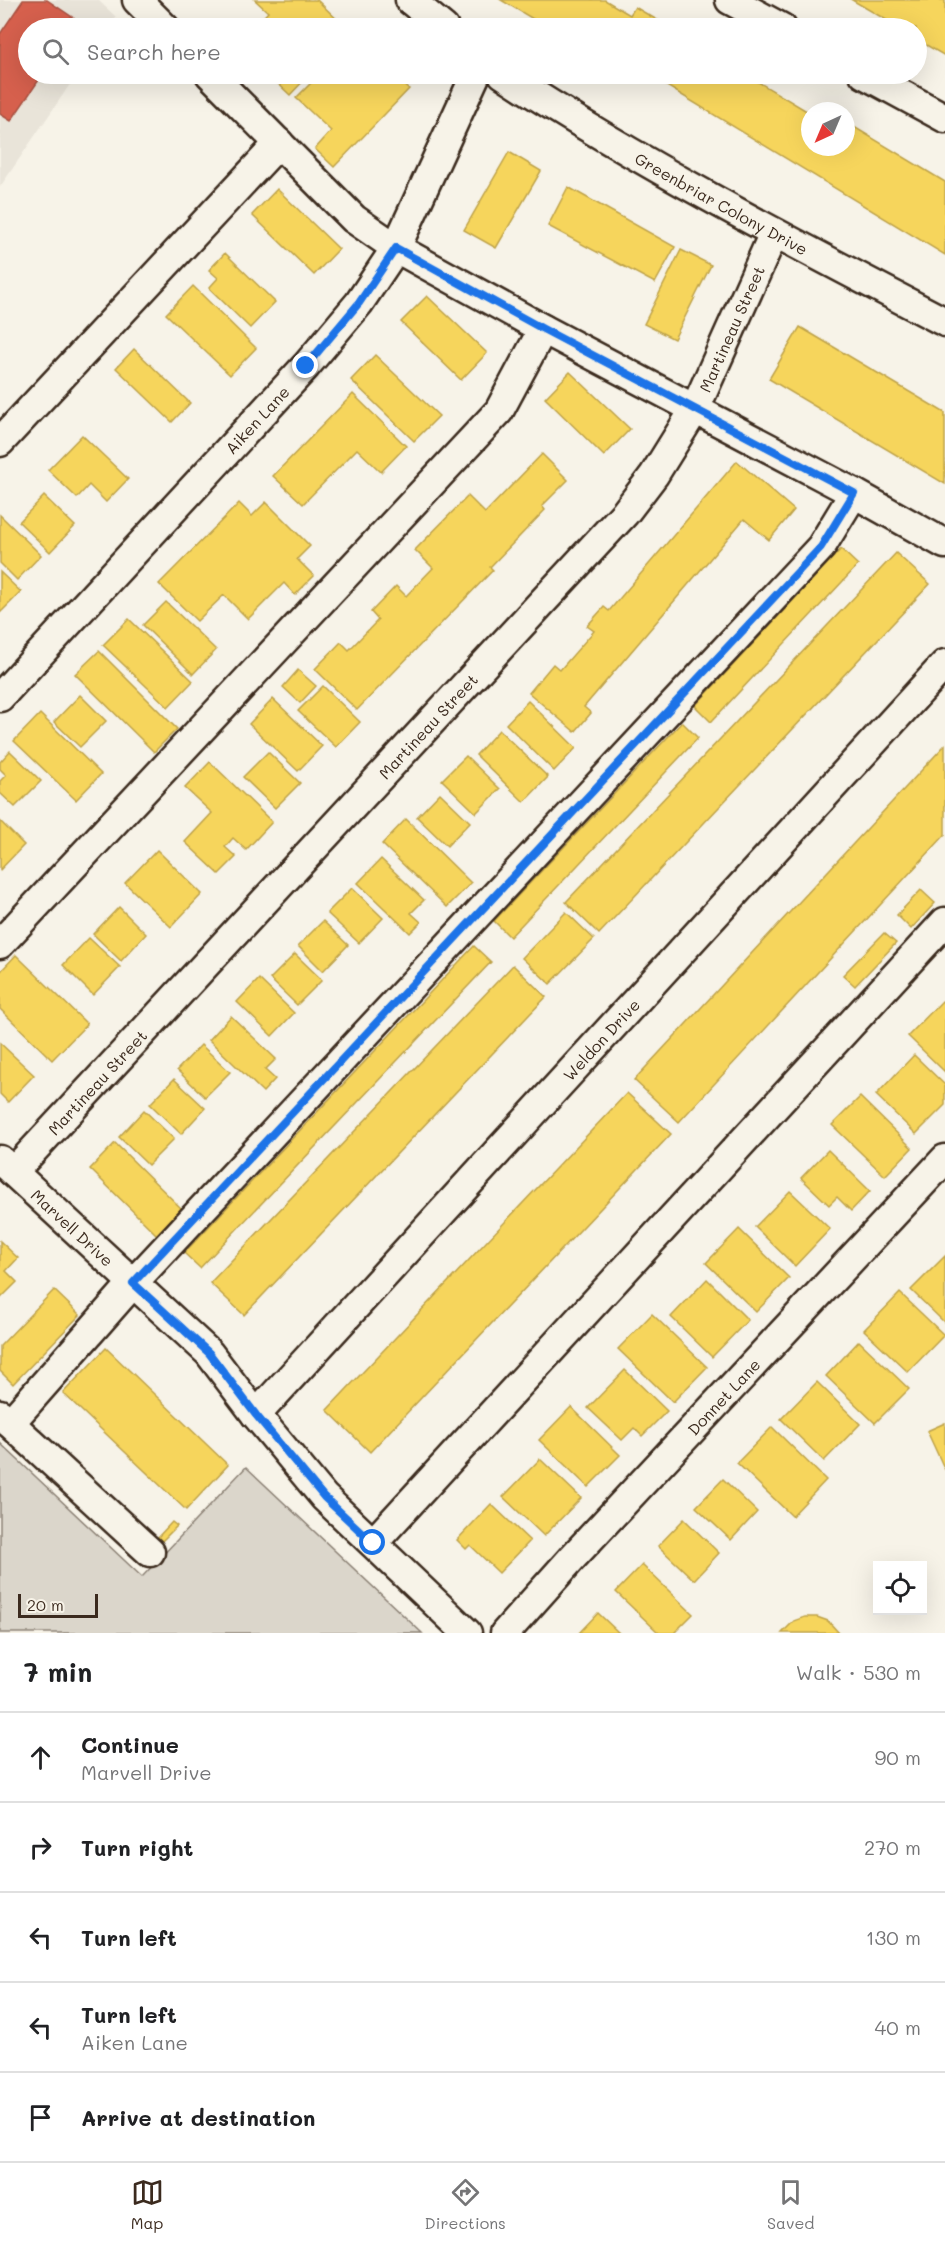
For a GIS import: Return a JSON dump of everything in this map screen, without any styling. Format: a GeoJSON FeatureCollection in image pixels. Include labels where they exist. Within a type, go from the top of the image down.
{"type":"FeatureCollection","features":[{"type":"Feature","properties":{"kind":"street"},"geometry":{"type":"LineString","coordinates":[[137,0],[155,18]]}},
{"type":"Feature","properties":{"kind":"street"},"geometry":{"type":"LineString","coordinates":[[730,0],[763,18]]}},
{"type":"Feature","properties":{"kind":"street"},"geometry":{"type":"LineString","coordinates":[[413,1],[433,18]]}},
{"type":"Feature","properties":{"kind":"street"},"geometry":{"type":"LineString","coordinates":[[220,84],[354,219],[396,248],[945,544]]}},
{"type":"Feature","properties":{"kind":"street","name":"Aiken Lane"},"geometry":{"type":"LineString","coordinates":[[0,697],[306,366],[359,303],[396,248],[471,84]]}},
{"type":"Feature","properties":{"kind":"street","name":"Greenbriar Colony Drive"},"geometry":{"type":"LineString","coordinates":[[518,84],[774,234],[945,322]]}},
{"type":"Feature","properties":{"kind":"street"},"geometry":{"type":"LineString","coordinates":[[882,84],[945,118]]}},
{"type":"Feature","properties":{"kind":"street"},"geometry":{"type":"LineString","coordinates":[[0,442],[279,143]]}},
{"type":"Feature","properties":{"kind":"street","name":"Martineau Street"},"geometry":{"type":"LineString","coordinates":[[7,1166],[625,513],[654,475],[695,410],[774,234]]}},
{"type":"Feature","properties":{"kind":"street"},"geometry":{"type":"LineString","coordinates":[[0,944],[499,411],[543,329]]}},
{"type":"Feature","properties":{"kind":"street"},"geometry":{"type":"LineString","coordinates":[[150,1552],[5,1419],[821,547],[854,493]]}},
{"type":"Feature","properties":{"kind":"street","name":"Weldon Drive"},"geometry":{"type":"LineString","coordinates":[[256,1415],[945,664]]}},
{"type":"Feature","properties":{"kind":"street"},"geometry":{"type":"LineString","coordinates":[[373,1543],[945,922]]}},
{"type":"Feature","properties":{"kind":"street","name":"Marvell Drive"},"geometry":{"type":"LineString","coordinates":[[7,1166],[209,1353],[256,1415],[324,1497],[467,1633]]}},
{"type":"Feature","properties":{"kind":"street","name":"Donnet Lane"},"geometry":{"type":"LineString","coordinates":[[505,1633],[573,1557],[941,1172]]}},
{"type":"Feature","properties":{"kind":"shaded area"},"geometry":{"type":"Polygon","coordinates":[[[0,0],[98,0],[115,18],[18,18],[18,84],[70,84],[0,187],[0,0]]]}},
{"type":"Feature","properties":{"kind":"shaded area"},"geometry":{"type":"Polygon","coordinates":[[[0,1443],[142,1577],[246,1467],[422,1633],[0,1633],[0,1443]]]}},
{"type":"Feature","properties":{"kind":"building: Homes"},"geometry":{"type":"Polygon","coordinates":[[[255,0],[317,0],[336,18],[262,18],[268,12],[255,0]]]}},
{"type":"Feature","properties":{"kind":"building: Homes"},"geometry":{"type":"Polygon","coordinates":[[[501,0],[605,0],[630,15],[635,7],[654,18],[531,18],[501,0]]]}},
{"type":"Feature","properties":{"kind":"building: Homes"},"geometry":{"type":"Polygon","coordinates":[[[852,0],[945,0],[945,56],[927,45],[927,18],[883,18],[852,0]]]}},
{"type":"Feature","properties":{"kind":"building: Homes"},"geometry":{"type":"Polygon","coordinates":[[[278,84],[300,84],[290,95],[278,84]]]}},
{"type":"Feature","properties":{"kind":"building: Homes"},"geometry":{"type":"Polygon","coordinates":[[[310,84],[404,84],[409,89],[334,167],[315,149],[331,131],[296,98],[310,84]]]}},
{"type":"Feature","properties":{"kind":"building: Homes"},"geometry":{"type":"Polygon","coordinates":[[[663,84],[762,84],[801,108],[801,156],[855,156],[855,127],[945,182],[945,255],[663,84]]]}},
{"type":"Feature","properties":{"kind":"building: Homes"},"geometry":{"type":"Polygon","coordinates":[[[509,152],[541,171],[496,248],[464,230],[509,152]]]}},
{"type":"Feature","properties":{"kind":"building: Homes"},"geometry":{"type":"Polygon","coordinates":[[[568,187],[675,247],[655,283],[548,226],[568,187]]]}},
{"type":"Feature","properties":{"kind":"building: Homes"},"geometry":{"type":"Polygon","coordinates":[[[277,189],[339,249],[314,275],[252,215],[277,189]]]}},
{"type":"Feature","properties":{"kind":"building: Homes"},"geometry":{"type":"Polygon","coordinates":[[[681,250],[711,265],[674,339],[644,324],[681,250]]]}},
{"type":"Feature","properties":{"kind":"building: Homes"},"geometry":{"type":"Polygon","coordinates":[[[225,253],[275,302],[250,328],[209,288],[218,278],[209,270],[225,253]]]}},
{"type":"Feature","properties":{"kind":"building: Homes"},"geometry":{"type":"Polygon","coordinates":[[[193,286],[256,348],[230,375],[166,314],[193,286]]]}},
{"type":"Feature","properties":{"kind":"building: Homes"},"geometry":{"type":"Polygon","coordinates":[[[427,296],[487,353],[461,380],[401,322],[427,296]]]}},
{"type":"Feature","properties":{"kind":"building: Homes"},"geometry":{"type":"Polygon","coordinates":[[[800,327],[945,413],[945,484],[769,379],[800,327]]]}},
{"type":"Feature","properties":{"kind":"building: Homes"},"geometry":{"type":"Polygon","coordinates":[[[134,349],[190,403],[172,422],[116,368],[134,349]]]}},
{"type":"Feature","properties":{"kind":"building: Homes"},"geometry":{"type":"Polygon","coordinates":[[[375,355],[439,416],[414,441],[351,380],[375,355]]]}},
{"type":"Feature","properties":{"kind":"building: Homes"},"geometry":{"type":"Polygon","coordinates":[[[570,372],[630,429],[604,456],[545,398],[570,372]]]}},
{"type":"Feature","properties":{"kind":"building: Homes"},"geometry":{"type":"Polygon","coordinates":[[[353,394],[406,446],[381,472],[357,449],[303,504],[273,476],[353,394]]]}},
{"type":"Feature","properties":{"kind":"building: Homes"},"geometry":{"type":"Polygon","coordinates":[[[82,435],[128,479],[106,502],[89,485],[77,498],[48,470],[82,435]]]}},
{"type":"Feature","properties":{"kind":"building: Homes"},"geometry":{"type":"Polygon","coordinates":[[[542,454],[568,480],[542,506],[545,510],[490,567],[493,570],[357,710],[315,669],[341,642],[349,650],[378,620],[371,612],[396,586],[406,596],[433,568],[415,550],[468,496],[485,513],[542,454]]]}},
{"type":"Feature","properties":{"kind":"building: Homes"},"geometry":{"type":"Polygon","coordinates":[[[737,461],[794,510],[769,540],[744,519],[584,707],[591,713],[575,732],[529,693],[553,664],[560,670],[594,631],[587,626],[604,607],[609,611],[737,461]]]}},
{"type":"Feature","properties":{"kind":"building: Homes"},"geometry":{"type":"Polygon","coordinates":[[[44,496],[75,526],[50,552],[19,522],[44,496]]]}},
{"type":"Feature","properties":{"kind":"building: Homes"},"geometry":{"type":"Polygon","coordinates":[[[266,502],[310,546],[297,559],[314,576],[295,595],[284,583],[248,619],[224,595],[197,621],[159,584],[239,503],[252,516],[266,502]]]}},
{"type":"Feature","properties":{"kind":"building: Homes"},"geometry":{"type":"Polygon","coordinates":[[[0,515],[41,555],[17,580],[0,563],[0,515]]]}},
{"type":"Feature","properties":{"kind":"building: Homes"},"geometry":{"type":"Polygon","coordinates":[[[841,549],[858,565],[711,722],[695,706],[841,549]]]}},
{"type":"Feature","properties":{"kind":"building: Homes"},"geometry":{"type":"Polygon","coordinates":[[[896,553],[930,584],[599,934],[566,902],[896,553]]]}},
{"type":"Feature","properties":{"kind":"building: Homes"},"geometry":{"type":"Polygon","coordinates":[[[0,572],[21,592],[0,613],[0,572]]]}},
{"type":"Feature","properties":{"kind":"building: Homes"},"geometry":{"type":"Polygon","coordinates":[[[166,602],[216,650],[193,674],[143,625],[166,602]]]}},
{"type":"Feature","properties":{"kind":"building: Homes"},"geometry":{"type":"Polygon","coordinates":[[[129,619],[193,681],[168,707],[103,645],[129,619]]]}},
{"type":"Feature","properties":{"kind":"building: Homes"},"geometry":{"type":"Polygon","coordinates":[[[99,651],[177,729],[154,752],[75,674],[99,651]]]}},
{"type":"Feature","properties":{"kind":"building: Homes"},"geometry":{"type":"Polygon","coordinates":[[[298,670],[316,686],[300,703],[283,687],[298,670]]]}},
{"type":"Feature","properties":{"kind":"building: Homes"},"geometry":{"type":"Polygon","coordinates":[[[323,686],[360,722],[336,747],[298,711],[323,686]]]}},
{"type":"Feature","properties":{"kind":"building: Homes"},"geometry":{"type":"Polygon","coordinates":[[[80,695],[106,721],[80,747],[54,722],[80,695]]]}},
{"type":"Feature","properties":{"kind":"building: Homes"},"geometry":{"type":"Polygon","coordinates":[[[273,699],[322,746],[298,771],[249,724],[273,699]]]}},
{"type":"Feature","properties":{"kind":"building: Homes"},"geometry":{"type":"Polygon","coordinates":[[[528,701],[576,748],[554,771],[506,724],[528,701]]]}},
{"type":"Feature","properties":{"kind":"building: Homes"},"geometry":{"type":"Polygon","coordinates":[[[40,714],[101,774],[76,800],[14,741],[40,714]]]}},
{"type":"Feature","properties":{"kind":"building: Homes"},"geometry":{"type":"Polygon","coordinates":[[[682,722],[698,738],[510,937],[494,921],[682,722]]]}},
{"type":"Feature","properties":{"kind":"building: Homes"},"geometry":{"type":"Polygon","coordinates":[[[499,730],[548,777],[524,802],[476,755],[499,730]]]}},
{"type":"Feature","properties":{"kind":"building: Homes"},"geometry":{"type":"Polygon","coordinates":[[[945,745],[945,835],[679,1122],[634,1080],[945,745]]]}},
{"type":"Feature","properties":{"kind":"building: Homes"},"geometry":{"type":"Polygon","coordinates":[[[10,751],[41,781],[15,807],[0,793],[0,781],[6,775],[0,769],[0,762],[10,751]]]}},
{"type":"Feature","properties":{"kind":"building: Homes"},"geometry":{"type":"Polygon","coordinates":[[[268,752],[300,783],[275,808],[243,777],[268,752]]]}},
{"type":"Feature","properties":{"kind":"building: Homes"},"geometry":{"type":"Polygon","coordinates":[[[466,756],[500,789],[476,813],[442,780],[466,756]]]}},
{"type":"Feature","properties":{"kind":"building: Homes"},"geometry":{"type":"Polygon","coordinates":[[[210,762],[272,822],[246,850],[233,838],[225,847],[236,857],[219,874],[185,842],[212,813],[185,788],[210,762]]]}},
{"type":"Feature","properties":{"kind":"building: Homes"},"geometry":{"type":"Polygon","coordinates":[[[440,793],[470,822],[447,846],[417,817],[440,793]]]}},
{"type":"Feature","properties":{"kind":"building: Homes"},"geometry":{"type":"Polygon","coordinates":[[[406,819],[471,883],[447,907],[382,844],[406,819]]]}},
{"type":"Feature","properties":{"kind":"building: Homes"},"geometry":{"type":"Polygon","coordinates":[[[0,821],[24,845],[0,870],[0,821]]]}},
{"type":"Feature","properties":{"kind":"building: Homes"},"geometry":{"type":"Polygon","coordinates":[[[157,850],[202,894],[171,927],[125,883],[157,850]]]}},
{"type":"Feature","properties":{"kind":"building: Homes"},"geometry":{"type":"Polygon","coordinates":[[[381,859],[424,900],[411,913],[421,922],[410,933],[358,883],[381,859]]]}},
{"type":"Feature","properties":{"kind":"building: Homes"},"geometry":{"type":"Polygon","coordinates":[[[352,888],[383,918],[359,943],[327,913],[352,888]]]}},
{"type":"Feature","properties":{"kind":"building: Homes"},"geometry":{"type":"Polygon","coordinates":[[[921,890],[935,903],[911,929],[897,915],[921,890]]]}},
{"type":"Feature","properties":{"kind":"building: Homes"},"geometry":{"type":"Polygon","coordinates":[[[119,907],[146,934],[121,961],[93,934],[119,907]]]}},
{"type":"Feature","properties":{"kind":"building: Homes"},"geometry":{"type":"Polygon","coordinates":[[[566,912],[594,939],[550,984],[522,958],[566,912]]]}},
{"type":"Feature","properties":{"kind":"building: Homes"},"geometry":{"type":"Polygon","coordinates":[[[323,921],[348,945],[323,971],[298,946],[323,921]]]}},
{"type":"Feature","properties":{"kind":"building: Homes"},"geometry":{"type":"Polygon","coordinates":[[[884,933],[896,943],[855,986],[843,975],[884,933]]]}},
{"type":"Feature","properties":{"kind":"building: Homes"},"geometry":{"type":"Polygon","coordinates":[[[89,938],[120,967],[93,995],[63,965],[89,938]]]}},
{"type":"Feature","properties":{"kind":"building: Homes"},"geometry":{"type":"Polygon","coordinates":[[[474,946],[491,962],[200,1268],[184,1253],[474,946]]]}},
{"type":"Feature","properties":{"kind":"building: Homes"},"geometry":{"type":"Polygon","coordinates":[[[295,954],[322,980],[297,1005],[270,979],[295,954]]]}},
{"type":"Feature","properties":{"kind":"building: Homes"},"geometry":{"type":"Polygon","coordinates":[[[16,955],[87,1024],[52,1060],[0,1009],[0,972],[16,955]]]}},
{"type":"Feature","properties":{"kind":"building: Homes"},"geometry":{"type":"Polygon","coordinates":[[[513,965],[546,997],[244,1315],[210,1283],[513,965]]]}},
{"type":"Feature","properties":{"kind":"building: Homes"},"geometry":{"type":"Polygon","coordinates":[[[259,979],[294,1013],[272,1036],[237,1002],[259,979]]]}},
{"type":"Feature","properties":{"kind":"building: Homes"},"geometry":{"type":"Polygon","coordinates":[[[942,1001],[945,1004],[945,1072],[908,1036],[942,1001]]]}},
{"type":"Feature","properties":{"kind":"building: Homes"},"geometry":{"type":"Polygon","coordinates":[[[231,1016],[276,1059],[265,1070],[275,1079],[263,1092],[209,1040],[231,1016]]]}},
{"type":"Feature","properties":{"kind":"building: Homes"},"geometry":{"type":"Polygon","coordinates":[[[0,1043],[34,1075],[8,1102],[0,1094],[0,1043]]]}},
{"type":"Feature","properties":{"kind":"building: Homes"},"geometry":{"type":"Polygon","coordinates":[[[201,1045],[230,1072],[205,1097],[177,1070],[201,1045]]]}},
{"type":"Feature","properties":{"kind":"building: Homes"},"geometry":{"type":"Polygon","coordinates":[[[914,1055],[945,1085],[945,1105],[916,1134],[876,1095],[914,1055]]]}},
{"type":"Feature","properties":{"kind":"building: Homes"},"geometry":{"type":"Polygon","coordinates":[[[174,1079],[205,1108],[181,1134],[150,1104],[174,1079]]]}},
{"type":"Feature","properties":{"kind":"building: Homes"},"geometry":{"type":"Polygon","coordinates":[[[627,1093],[671,1134],[370,1452],[327,1410],[627,1093]]]}},
{"type":"Feature","properties":{"kind":"building: Homes"},"geometry":{"type":"Polygon","coordinates":[[[860,1097],[912,1148],[885,1176],[832,1125],[860,1097]]]}},
{"type":"Feature","properties":{"kind":"building: Homes"},"geometry":{"type":"Polygon","coordinates":[[[144,1110],[174,1139],[148,1165],[119,1137],[144,1110]]]}},
{"type":"Feature","properties":{"kind":"building: Homes"},"geometry":{"type":"Polygon","coordinates":[[[115,1143],[183,1210],[158,1236],[90,1169],[115,1143]]]}},
{"type":"Feature","properties":{"kind":"building: Homes"},"geometry":{"type":"Polygon","coordinates":[[[828,1150],[870,1191],[851,1211],[837,1197],[829,1205],[801,1178],[828,1150]]]}},
{"type":"Feature","properties":{"kind":"building: Homes"},"geometry":{"type":"Polygon","coordinates":[[[790,1191],[830,1229],[795,1266],[755,1227],[790,1191]]]}},
{"type":"Feature","properties":{"kind":"building: Homes"},"geometry":{"type":"Polygon","coordinates":[[[739,1229],[789,1278],[756,1312],[706,1263],[739,1229]]]}},
{"type":"Feature","properties":{"kind":"building: Homes"},"geometry":{"type":"Polygon","coordinates":[[[0,1241],[18,1258],[6,1271],[17,1282],[0,1299],[0,1241]]]}},
{"type":"Feature","properties":{"kind":"building: Homes"},"geometry":{"type":"Polygon","coordinates":[[[945,1256],[945,1323],[911,1290],[945,1256]]]}},
{"type":"Feature","properties":{"kind":"building: Homes"},"geometry":{"type":"Polygon","coordinates":[[[707,1279],[748,1320],[712,1357],[671,1317],[707,1279]]]}},
{"type":"Feature","properties":{"kind":"building: Homes"},"geometry":{"type":"Polygon","coordinates":[[[54,1290],[80,1315],[13,1384],[0,1371],[0,1346],[54,1290]]]}},
{"type":"Feature","properties":{"kind":"building: Homes"},"geometry":{"type":"Polygon","coordinates":[[[900,1293],[944,1335],[908,1372],[864,1330],[900,1293]]]}},
{"type":"Feature","properties":{"kind":"building: Homes"},"geometry":{"type":"Polygon","coordinates":[[[652,1314],[707,1367],[673,1402],[618,1349],[652,1314]]]}},
{"type":"Feature","properties":{"kind":"building: Homes"},"geometry":{"type":"Polygon","coordinates":[[[859,1341],[909,1389],[875,1423],[826,1376],[859,1341]]]}},
{"type":"Feature","properties":{"kind":"building: Homes"},"geometry":{"type":"Polygon","coordinates":[[[106,1348],[228,1465],[186,1510],[63,1393],[106,1348]]]}},
{"type":"Feature","properties":{"kind":"building: Homes"},"geometry":{"type":"Polygon","coordinates":[[[625,1370],[667,1411],[642,1436],[634,1428],[622,1440],[588,1408],[625,1370]]]}},
{"type":"Feature","properties":{"kind":"building: Homes"},"geometry":{"type":"Polygon","coordinates":[[[817,1382],[860,1424],[824,1461],[781,1419],[817,1382]]]}},
{"type":"Feature","properties":{"kind":"building: Homes"},"geometry":{"type":"Polygon","coordinates":[[[571,1407],[620,1455],[588,1487],[539,1440],[571,1407]]]}},
{"type":"Feature","properties":{"kind":"building: Homes"},"geometry":{"type":"Polygon","coordinates":[[[945,1423],[945,1470],[927,1431],[945,1423]]]}},
{"type":"Feature","properties":{"kind":"building: Homes"},"geometry":{"type":"Polygon","coordinates":[[[772,1427],[826,1480],[792,1516],[737,1463],[772,1427]]]}},
{"type":"Feature","properties":{"kind":"building: Homes"},"geometry":{"type":"Polygon","coordinates":[[[540,1459],[581,1498],[544,1536],[503,1497],[540,1459]]]}},
{"type":"Feature","properties":{"kind":"building: Homes"},"geometry":{"type":"Polygon","coordinates":[[[723,1479],[757,1512],[731,1540],[696,1507],[723,1479]]]}},
{"type":"Feature","properties":{"kind":"building: Homes"},"geometry":{"type":"Polygon","coordinates":[[[491,1504],[530,1541],[499,1573],[470,1545],[466,1549],[457,1540],[491,1504]]]}},
{"type":"Feature","properties":{"kind":"building: Homes"},"geometry":{"type":"Polygon","coordinates":[[[684,1519],[719,1553],[694,1580],[658,1546],[684,1519]]]}},
{"type":"Feature","properties":{"kind":"building: Homes"},"geometry":{"type":"Polygon","coordinates":[[[172,1522],[177,1526],[162,1541],[158,1537],[172,1522]]]}},
{"type":"Feature","properties":{"kind":"building: Homes"},"geometry":{"type":"Polygon","coordinates":[[[642,1565],[693,1614],[674,1633],[659,1633],[616,1592],[642,1565]]]}},
{"type":"Feature","properties":{"kind":"building: Homes"},"geometry":{"type":"Polygon","coordinates":[[[598,1613],[619,1633],[579,1633],[598,1613]]]}},
{"type":"Feature","properties":{"kind":"building: Homes"},"geometry":{"type":"Polygon","coordinates":[[[805,1617],[817,1617],[828,1621],[839,1633],[782,1633],[794,1621],[805,1617]]]}},
{"type":"Feature","properties":{"kind":"building: Shops"},"geometry":{"type":"Polygon","coordinates":[[[23,0],[47,0],[74,18],[18,18],[18,84],[36,84],[11,121],[0,114],[0,34],[23,0]]]}},
{"type":"Feature","properties":{"kind":"route"},"geometry":{"type":"LineString","coordinates":[[306,366],[359,303],[396,248],[543,329],[854,493],[821,547],[133,1283],[209,1353],[256,1415],[324,1497],[373,1543]]}}]}
